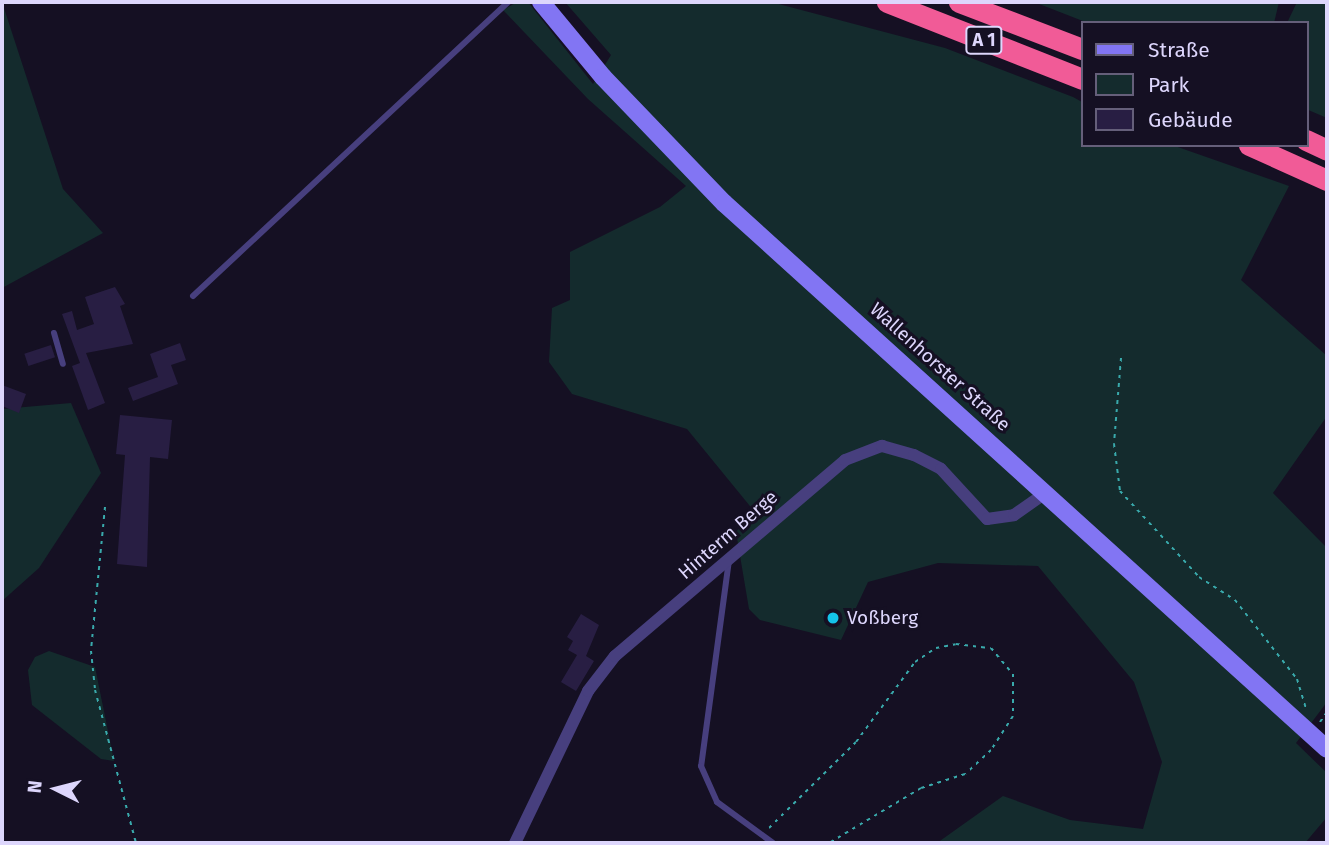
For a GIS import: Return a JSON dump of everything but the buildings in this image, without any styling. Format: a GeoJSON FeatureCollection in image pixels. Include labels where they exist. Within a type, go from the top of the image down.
{"type":"FeatureCollection","features":[{"type":"Feature","properties":{"kind":"highway","name":"A 1"},"geometry":{"type":"LineString","coordinates":[[887,2],[1080,78]]}},
{"type":"Feature","properties":{"kind":"highway","name":"A 1"},"geometry":{"type":"LineString","coordinates":[[959,2],[1080,48]]}},
{"type":"Feature","properties":{"kind":"highway"},"geometry":{"type":"LineString","coordinates":[[1308,142],[1327,149]]}},
{"type":"Feature","properties":{"kind":"highway"},"geometry":{"type":"LineString","coordinates":[[1254,147],[1327,180]]}},
{"type":"Feature","properties":{"kind":"main road","name":"Wallenhorster Straße"},"geometry":{"type":"LineString","coordinates":[[541,2],[603,78],[724,203],[1327,748]]}},
{"type":"Feature","properties":{"kind":"street","name":"Hinterm Berge"},"geometry":{"type":"LineString","coordinates":[[515,843],[588,691],[615,656],[845,460],[882,446],[941,469],[987,519],[1014,515],[1046,494]]}},
{"type":"Feature","properties":{"kind":"lane"},"geometry":{"type":"LineString","coordinates":[[193,296],[508,2]]}},
{"type":"Feature","properties":{"kind":"lane"},"geometry":{"type":"LineString","coordinates":[[54,333],[63,364]]}},
{"type":"Feature","properties":{"kind":"lane"},"geometry":{"type":"LineString","coordinates":[[729,560],[701,766],[718,802],[773,843]]}},
{"type":"Feature","properties":{"kind":"path"},"geometry":{"type":"LineString","coordinates":[[1121,358],[1114,444],[1120,491],[1154,533],[1199,577],[1235,600],[1270,642],[1307,698],[1296,721]]}},
{"type":"Feature","properties":{"kind":"path"},"geometry":{"type":"LineString","coordinates":[[105,507],[91,651],[95,690],[136,843]]}},
{"type":"Feature","properties":{"kind":"path"},"geometry":{"type":"LineString","coordinates":[[760,835],[856,742],[915,662],[936,648],[956,644],[991,648],[1013,674],[1013,716],[991,750],[965,774],[922,788],[829,843]]}},
{"type":"Feature","properties":{"kind":"green space"},"geometry":{"type":"Polygon","coordinates":[[[2,2],[63,189],[103,233],[2,288],[2,2]]]}},
{"type":"Feature","properties":{"kind":"green space"},"geometry":{"type":"Polygon","coordinates":[[[517,2],[528,2],[593,84],[611,55],[565,2],[771,2],[945,48],[1073,97],[1080,101],[1080,147],[1178,147],[1289,186],[1241,280],[1327,356],[1327,416],[1273,493],[1327,548],[1327,702],[1296,743],[1327,773],[1327,817],[1305,843],[937,843],[1003,796],[1070,820],[1143,829],[1162,762],[1134,682],[1038,566],[938,563],[868,582],[841,640],[760,620],[749,609],[736,532],[754,511],[687,429],[572,394],[549,362],[552,308],[570,300],[570,252],[660,207],[686,186],[588,99],[503,10],[517,2]]]}},
{"type":"Feature","properties":{"kind":"green space"},"geometry":{"type":"Polygon","coordinates":[[[1034,2],[1279,2],[1274,21],[1083,21],[1034,2]]]}},
{"type":"Feature","properties":{"kind":"green space"},"geometry":{"type":"Polygon","coordinates":[[[1297,2],[1327,2],[1327,118],[1308,110],[1308,21],[1288,21],[1297,2]]]}},
{"type":"Feature","properties":{"kind":"green space"},"geometry":{"type":"Polygon","coordinates":[[[71,403],[101,473],[39,568],[2,601],[2,409],[71,403]]]}},
{"type":"Feature","properties":{"kind":"green space"},"geometry":{"type":"Polygon","coordinates":[[[49,651],[95,667],[114,761],[101,759],[32,705],[28,670],[35,657],[49,651]]]}},
{"type":"Feature","properties":{"kind":"place","name":"Voßberg"},"geometry":{"type":"Point","coordinates":[833,618]}}]}
